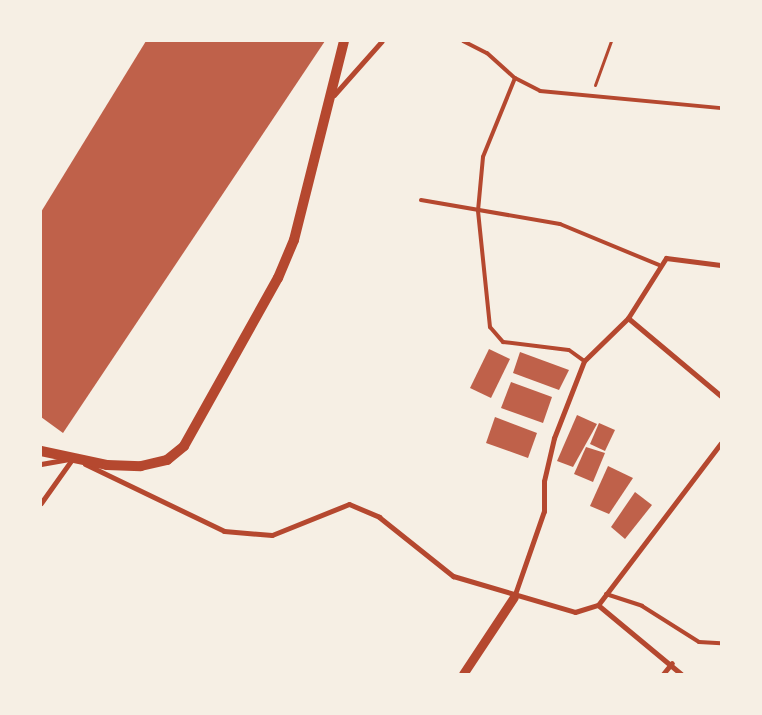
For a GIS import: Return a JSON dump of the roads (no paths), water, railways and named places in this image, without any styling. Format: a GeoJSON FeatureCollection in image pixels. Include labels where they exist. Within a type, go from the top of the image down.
{"type":"FeatureCollection","features":[{"type":"Feature","properties":{"kind":"main road"},"geometry":{"type":"LineString","coordinates":[[41,451],[107,465],[156,464],[184,446],[278,278],[294,240],[334,95],[344,41]]}},
{"type":"Feature","properties":{"kind":"street"},"geometry":{"type":"LineString","coordinates":[[334,95],[382,41]]}},
{"type":"Feature","properties":{"kind":"street"},"geometry":{"type":"LineString","coordinates":[[463,674],[514,597],[544,511],[544,480],[554,438],[584,361],[628,318],[659,265],[666,258],[721,265]]}},
{"type":"Feature","properties":{"kind":"street"},"geometry":{"type":"LineString","coordinates":[[628,318],[721,396]]}},
{"type":"Feature","properties":{"kind":"street"},"geometry":{"type":"LineString","coordinates":[[41,464],[73,458],[224,531],[272,535],[349,504],[379,517],[453,576],[514,597],[575,612],[598,606],[604,594],[721,443]]}},
{"type":"Feature","properties":{"kind":"street"},"geometry":{"type":"LineString","coordinates":[[41,503],[73,458]]}},
{"type":"Feature","properties":{"kind":"street"},"geometry":{"type":"LineString","coordinates":[[598,606],[672,663],[680,674]]}},
{"type":"Feature","properties":{"kind":"street"},"geometry":{"type":"LineString","coordinates":[[663,674],[672,663]]}},
{"type":"Feature","properties":{"kind":"lane"},"geometry":{"type":"LineString","coordinates":[[463,41],[487,52],[515,78],[540,91],[721,108]]}},
{"type":"Feature","properties":{"kind":"lane"},"geometry":{"type":"LineString","coordinates":[[515,78],[482,157],[478,211],[490,327],[503,342],[570,350],[584,361]]}},
{"type":"Feature","properties":{"kind":"lane"},"geometry":{"type":"LineString","coordinates":[[421,200],[560,224],[659,265]]}},
{"type":"Feature","properties":{"kind":"lane"},"geometry":{"type":"LineString","coordinates":[[604,594],[642,606],[699,642],[721,643]]}}]}
